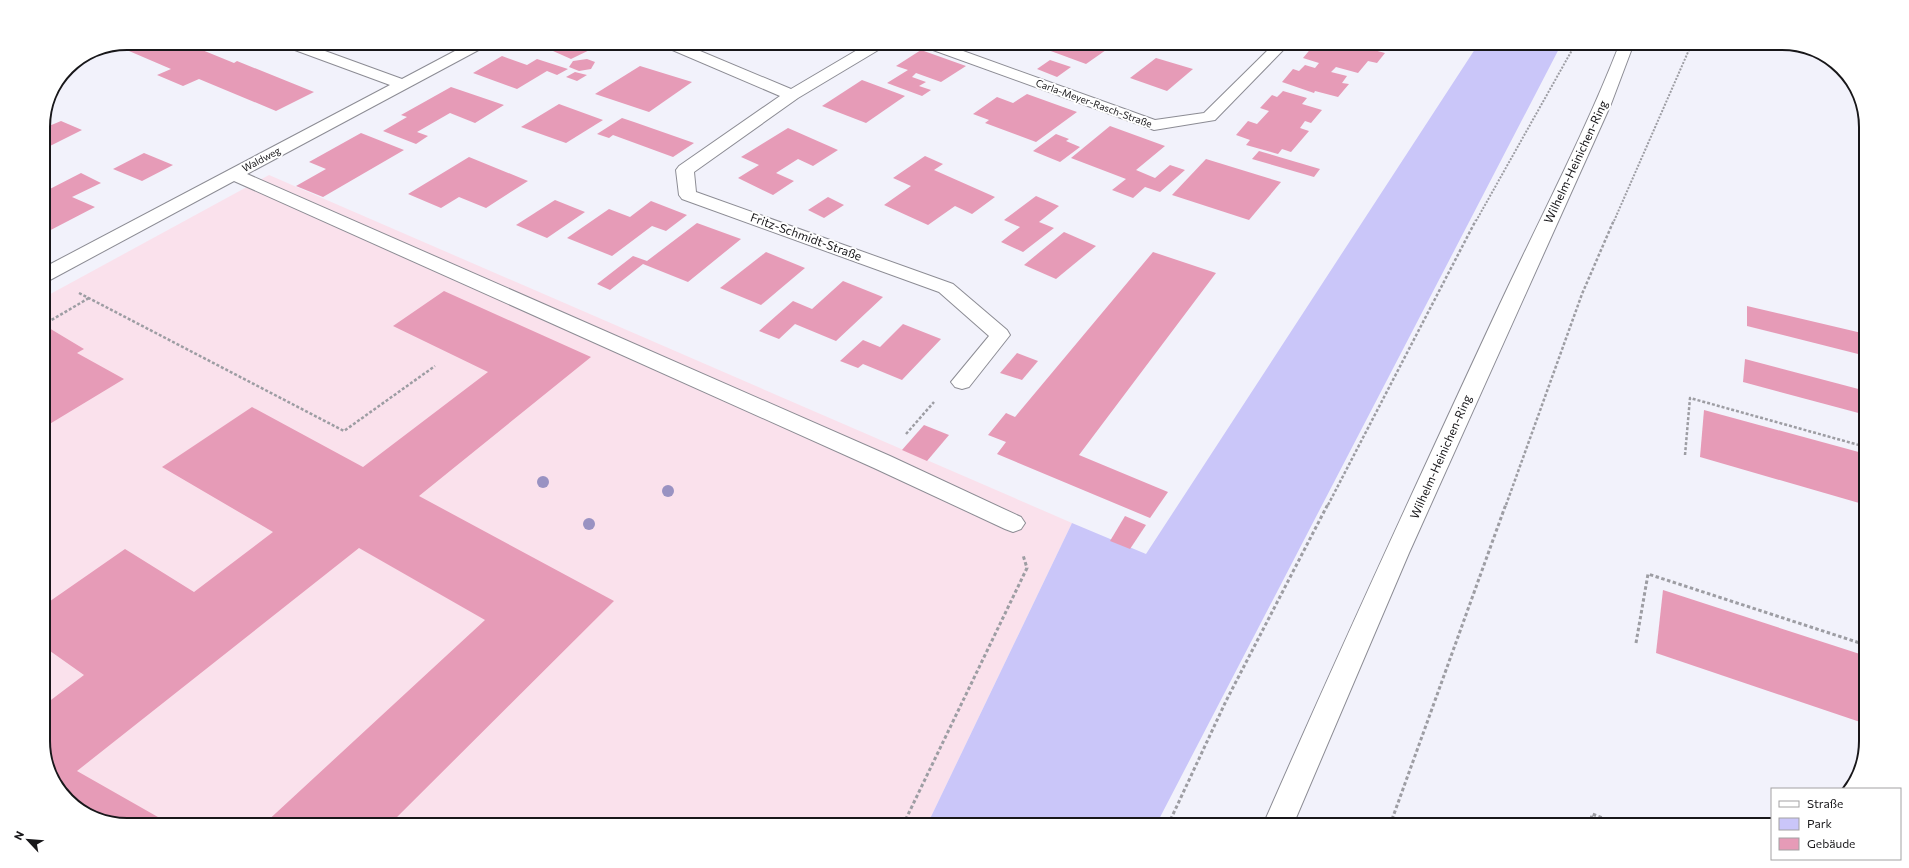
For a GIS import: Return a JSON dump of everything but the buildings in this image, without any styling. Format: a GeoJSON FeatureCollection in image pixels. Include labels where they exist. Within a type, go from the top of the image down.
{"type":"FeatureCollection","features":[{"type":"Feature","properties":{"kind":"street"},"geometry":{"type":"LineString","coordinates":[[308,50],[402,84]]}},
{"type":"Feature","properties":{"kind":"street","name":"Waldweg"},"geometry":{"type":"LineString","coordinates":[[50,273],[232,174],[468,50]]}},
{"type":"Feature","properties":{"kind":"street"},"geometry":{"type":"LineString","coordinates":[[685,50],[792,95],[868,50]]}},
{"type":"Feature","properties":{"kind":"street","name":"Carla-Meyer-Rasch-Straße"},"geometry":{"type":"LineString","coordinates":[[946,50],[1154,125],[1209,117],[1276,50]]}},
{"type":"Feature","properties":{"kind":"street","name":"Wilhelm-Heinichen-Ring"},"geometry":{"type":"LineString","coordinates":[[1281,818],[1316,736],[1521,280],[1610,91],[1625,50]]}},
{"type":"Feature","properties":{"kind":"street","name":"Wilhelm-Heinichen-Ring"},"geometry":{"type":"LineString","coordinates":[[1610,91],[1638,50]]}},
{"type":"Feature","properties":{"kind":"street","name":"Fritz-Schmidt-Straße"},"geometry":{"type":"LineString","coordinates":[[792,95],[684,170],[688,195],[946,288],[1000,335],[962,382]]}},
{"type":"Feature","properties":{"kind":"street"},"geometry":{"type":"LineString","coordinates":[[232,174],[882,462],[1013,523]]}},
{"type":"Feature","properties":{"kind":"path"},"geometry":{"type":"LineString","coordinates":[[1171,818],[1226,701],[1460,249],[1572,50]]}},
{"type":"Feature","properties":{"kind":"path"},"geometry":{"type":"LineString","coordinates":[[1393,818],[1582,294],[1689,50]]}},
{"type":"Feature","properties":{"kind":"path"},"geometry":{"type":"LineString","coordinates":[[50,279],[344,431],[435,366]]}},
{"type":"Feature","properties":{"kind":"path"},"geometry":{"type":"LineString","coordinates":[[50,321],[89,298]]}},
{"type":"Feature","properties":{"kind":"path"},"geometry":{"type":"LineString","coordinates":[[882,462],[946,388],[962,382]]}},
{"type":"Feature","properties":{"kind":"path"},"geometry":{"type":"LineString","coordinates":[[1685,455],[1690,398],[1859,445]]}},
{"type":"Feature","properties":{"kind":"path"},"geometry":{"type":"LineString","coordinates":[[906,818],[1027,568],[1013,523]]}},
{"type":"Feature","properties":{"kind":"path"},"geometry":{"type":"LineString","coordinates":[[1636,643],[1648,574],[1859,643]]}},
{"type":"Feature","properties":{"kind":"path"},"geometry":{"type":"LineString","coordinates":[[1591,818],[1592,814],[1603,818]]}},
{"type":"Feature","properties":{"kind":"shaded area"},"geometry":{"type":"Polygon","coordinates":[[[269,175],[1072,523],[930,818],[112,817],[86,806],[51,756],[50,294],[269,175]]]}},
{"type":"Feature","properties":{"kind":"green space"},"geometry":{"type":"Polygon","coordinates":[[[1474,50],[1558,50],[1160,818],[930,818],[1072,523],[1146,554],[1474,50]]]}}]}
